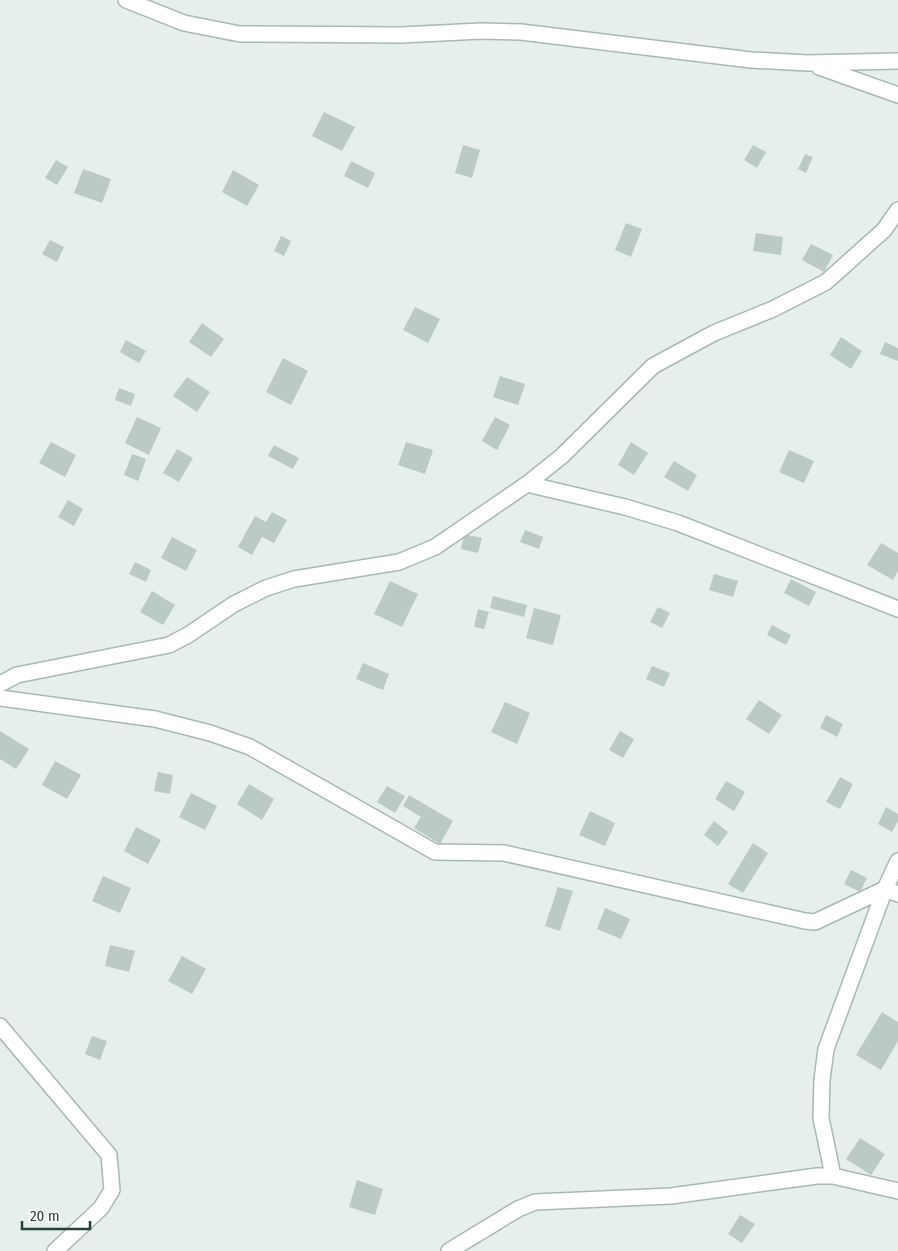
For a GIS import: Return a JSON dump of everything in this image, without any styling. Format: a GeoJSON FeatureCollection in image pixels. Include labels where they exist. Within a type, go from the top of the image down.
{"type":"FeatureCollection","features":[{"type":"Feature","properties":{"kind":"street"},"geometry":{"type":"LineString","coordinates":[[126,0],[184,23],[240,34],[401,35],[481,31],[521,32],[751,60],[808,63],[898,61]]}},
{"type":"Feature","properties":{"kind":"street"},"geometry":{"type":"LineString","coordinates":[[808,63],[898,95]]}},
{"type":"Feature","properties":{"kind":"street"},"geometry":{"type":"LineString","coordinates":[[0,684],[17,675],[169,645],[188,635],[234,604],[266,588],[294,579],[399,562],[435,547],[527,484],[562,456],[653,366],[714,333],[773,309],[826,282],[884,230],[898,210]]}},
{"type":"Feature","properties":{"kind":"street"},"geometry":{"type":"LineString","coordinates":[[527,484],[626,507],[678,523],[898,608]]}},
{"type":"Feature","properties":{"kind":"street"},"geometry":{"type":"LineString","coordinates":[[0,698],[155,719],[210,733],[250,747],[435,852],[504,853],[815,922],[892,891]]}},
{"type":"Feature","properties":{"kind":"street"},"geometry":{"type":"LineString","coordinates":[[833,1176],[821,1118],[822,1080],[826,1049],[892,891],[898,861]]}},
{"type":"Feature","properties":{"kind":"street"},"geometry":{"type":"LineString","coordinates":[[0,1026],[109,1155],[112,1190],[101,1208],[55,1251]]}},
{"type":"Feature","properties":{"kind":"street"},"geometry":{"type":"LineString","coordinates":[[449,1251],[518,1209],[536,1202],[670,1196],[818,1176],[833,1176],[898,1191]]}},
{"type":"Feature","properties":{"kind":"building"},"geometry":{"type":"Polygon","coordinates":[[[324,112],[355,127],[342,151],[312,136],[324,112]]]}},
{"type":"Feature","properties":{"kind":"building"},"geometry":{"type":"Polygon","coordinates":[[[463,145],[480,150],[472,178],[455,173],[463,145]]]}},
{"type":"Feature","properties":{"kind":"building"},"geometry":{"type":"Polygon","coordinates":[[[753,145],[766,152],[757,168],[744,160],[753,145]]]}},
{"type":"Feature","properties":{"kind":"building"},"geometry":{"type":"Polygon","coordinates":[[[805,154],[813,157],[806,173],[798,169],[805,154]]]}},
{"type":"Feature","properties":{"kind":"building"},"geometry":{"type":"Polygon","coordinates":[[[56,160],[68,167],[57,185],[45,178],[56,160]]]}},
{"type":"Feature","properties":{"kind":"building"},"geometry":{"type":"Polygon","coordinates":[[[351,161],[375,173],[368,188],[344,176],[351,161]]]}},
{"type":"Feature","properties":{"kind":"building"},"geometry":{"type":"Polygon","coordinates":[[[83,169],[111,179],[102,203],[74,193],[83,169]]]}},
{"type":"Feature","properties":{"kind":"building"},"geometry":{"type":"Polygon","coordinates":[[[233,170],[259,185],[247,206],[222,192],[233,170]]]}},
{"type":"Feature","properties":{"kind":"building"},"geometry":{"type":"Polygon","coordinates":[[[626,223],[642,229],[631,257],[615,250],[626,223]]]}},
{"type":"Feature","properties":{"kind":"building"},"geometry":{"type":"Polygon","coordinates":[[[756,233],[783,237],[781,255],[753,251],[756,233]]]}},
{"type":"Feature","properties":{"kind":"building"},"geometry":{"type":"Polygon","coordinates":[[[281,236],[291,241],[284,256],[274,251],[281,236]]]}},
{"type":"Feature","properties":{"kind":"building"},"geometry":{"type":"Polygon","coordinates":[[[50,240],[64,247],[57,262],[42,254],[50,240]]]}},
{"type":"Feature","properties":{"kind":"building"},"geometry":{"type":"Polygon","coordinates":[[[811,244],[833,255],[824,272],[802,260],[811,244]]]}},
{"type":"Feature","properties":{"kind":"building"},"geometry":{"type":"Polygon","coordinates":[[[415,307],[440,319],[428,343],[403,330],[415,307]]]}},
{"type":"Feature","properties":{"kind":"building"},"geometry":{"type":"Polygon","coordinates":[[[202,323],[224,339],[211,357],[189,342],[202,323]]]}},
{"type":"Feature","properties":{"kind":"building"},"geometry":{"type":"Polygon","coordinates":[[[841,337],[862,351],[851,369],[830,355],[841,337]]]}},
{"type":"Feature","properties":{"kind":"building"},"geometry":{"type":"Polygon","coordinates":[[[126,340],[146,351],[139,363],[120,352],[126,340]]]}},
{"type":"Feature","properties":{"kind":"building"},"geometry":{"type":"Polygon","coordinates":[[[885,342],[898,348],[898,361],[880,354],[885,342]]]}},
{"type":"Feature","properties":{"kind":"building"},"geometry":{"type":"Polygon","coordinates":[[[283,358],[308,371],[291,405],[266,392],[283,358]]]}},
{"type":"Feature","properties":{"kind":"building"},"geometry":{"type":"Polygon","coordinates":[[[500,376],[525,384],[518,405],[493,397],[500,376]]]}},
{"type":"Feature","properties":{"kind":"building"},"geometry":{"type":"Polygon","coordinates":[[[187,377],[210,392],[197,412],[173,396],[187,377]]]}},
{"type":"Feature","properties":{"kind":"building"},"geometry":{"type":"Polygon","coordinates":[[[119,388],[135,394],[131,406],[115,400],[119,388]]]}},
{"type":"Feature","properties":{"kind":"building"},"geometry":{"type":"Polygon","coordinates":[[[137,417],[161,428],[149,455],[125,443],[137,417]]]}},
{"type":"Feature","properties":{"kind":"building"},"geometry":{"type":"Polygon","coordinates":[[[495,417],[510,425],[497,450],[482,441],[495,417]]]}},
{"type":"Feature","properties":{"kind":"building"},"geometry":{"type":"Polygon","coordinates":[[[51,442],[76,455],[65,477],[39,463],[51,442]]]}},
{"type":"Feature","properties":{"kind":"building"},"geometry":{"type":"Polygon","coordinates":[[[406,442],[433,450],[425,474],[398,465],[406,442]]]}},
{"type":"Feature","properties":{"kind":"building"},"geometry":{"type":"Polygon","coordinates":[[[631,442],[648,453],[634,475],[618,465],[631,442]]]}},
{"type":"Feature","properties":{"kind":"building"},"geometry":{"type":"Polygon","coordinates":[[[274,445],[299,458],[293,469],[268,456],[274,445]]]}},
{"type":"Feature","properties":{"kind":"building"},"geometry":{"type":"Polygon","coordinates":[[[177,449],[193,458],[179,482],[163,473],[177,449]]]}},
{"type":"Feature","properties":{"kind":"building"},"geometry":{"type":"Polygon","coordinates":[[[789,450],[814,461],[804,483],[779,472],[789,450]]]}},
{"type":"Feature","properties":{"kind":"building"},"geometry":{"type":"Polygon","coordinates":[[[132,454],[146,459],[138,481],[124,475],[132,454]]]}},
{"type":"Feature","properties":{"kind":"building"},"geometry":{"type":"Polygon","coordinates":[[[674,461],[697,475],[688,491],[664,477],[674,461]]]}},
{"type":"Feature","properties":{"kind":"building"},"geometry":{"type":"Polygon","coordinates":[[[68,500],[83,509],[74,526],[58,517],[68,500]]]}},
{"type":"Feature","properties":{"kind":"building"},"geometry":{"type":"Polygon","coordinates":[[[272,512],[287,520],[274,543],[262,537],[252,555],[238,547],[255,516],[266,522],[272,512]]]}},
{"type":"Feature","properties":{"kind":"building"},"geometry":{"type":"Polygon","coordinates":[[[525,530],[543,537],[539,549],[520,542],[525,530]]]}},
{"type":"Feature","properties":{"kind":"building"},"geometry":{"type":"Polygon","coordinates":[[[464,534],[482,538],[478,553],[461,549],[464,534]]]}},
{"type":"Feature","properties":{"kind":"building"},"geometry":{"type":"Polygon","coordinates":[[[172,537],[197,550],[186,571],[161,558],[172,537]]]}},
{"type":"Feature","properties":{"kind":"building"},"geometry":{"type":"Polygon","coordinates":[[[881,543],[898,553],[898,571],[893,580],[867,565],[881,543]]]}},
{"type":"Feature","properties":{"kind":"building"},"geometry":{"type":"Polygon","coordinates":[[[135,562],[151,570],[146,582],[129,574],[135,562]]]}},
{"type":"Feature","properties":{"kind":"building"},"geometry":{"type":"Polygon","coordinates":[[[714,574],[738,581],[733,597],[709,590],[714,574]]]}},
{"type":"Feature","properties":{"kind":"building"},"geometry":{"type":"Polygon","coordinates":[[[791,579],[816,592],[809,606],[784,593],[791,579]]]}},
{"type":"Feature","properties":{"kind":"building"},"geometry":{"type":"Polygon","coordinates":[[[390,581],[418,594],[402,627],[374,614],[390,581]]]}},
{"type":"Feature","properties":{"kind":"building"},"geometry":{"type":"Polygon","coordinates":[[[152,591],[175,605],[163,625],[140,612],[152,591]]]}},
{"type":"Feature","properties":{"kind":"building"},"geometry":{"type":"Polygon","coordinates":[[[493,596],[527,605],[524,617],[490,608],[493,596]]]}},
{"type":"Feature","properties":{"kind":"building"},"geometry":{"type":"Polygon","coordinates":[[[658,607],[670,613],[662,628],[650,622],[658,607]]]}},
{"type":"Feature","properties":{"kind":"building"},"geometry":{"type":"Polygon","coordinates":[[[534,608],[561,615],[553,645],[526,638],[534,608]]]}},
{"type":"Feature","properties":{"kind":"building"},"geometry":{"type":"Polygon","coordinates":[[[478,609],[489,612],[484,629],[474,627],[478,609]]]}},
{"type":"Feature","properties":{"kind":"building"},"geometry":{"type":"Polygon","coordinates":[[[772,625],[791,635],[786,645],[767,635],[772,625]]]}},
{"type":"Feature","properties":{"kind":"building"},"geometry":{"type":"Polygon","coordinates":[[[363,663],[389,674],[383,690],[356,679],[363,663]]]}},
{"type":"Feature","properties":{"kind":"building"},"geometry":{"type":"Polygon","coordinates":[[[652,666],[670,673],[664,687],[646,679],[652,666]]]}},
{"type":"Feature","properties":{"kind":"building"},"geometry":{"type":"Polygon","coordinates":[[[759,700],[782,715],[769,734],[746,719],[759,700]]]}},
{"type":"Feature","properties":{"kind":"building"},"geometry":{"type":"Polygon","coordinates":[[[505,702],[530,713],[517,744],[491,732],[505,702]]]}},
{"type":"Feature","properties":{"kind":"building"},"geometry":{"type":"Polygon","coordinates":[[[826,715],[843,724],[837,737],[820,728],[826,715]]]}},
{"type":"Feature","properties":{"kind":"building"},"geometry":{"type":"Polygon","coordinates":[[[0,731],[29,749],[16,769],[0,759],[0,731]]]}},
{"type":"Feature","properties":{"kind":"building"},"geometry":{"type":"Polygon","coordinates":[[[620,731],[634,739],[623,758],[609,750],[620,731]]]}},
{"type":"Feature","properties":{"kind":"building"},"geometry":{"type":"Polygon","coordinates":[[[55,761],[81,775],[67,799],[42,785],[55,761]]]}},
{"type":"Feature","properties":{"kind":"building"},"geometry":{"type":"Polygon","coordinates":[[[158,772],[173,775],[170,794],[154,791],[158,772]]]}},
{"type":"Feature","properties":{"kind":"building"},"geometry":{"type":"Polygon","coordinates":[[[840,777],[853,784],[840,809],[826,802],[840,777]]]}},
{"type":"Feature","properties":{"kind":"building"},"geometry":{"type":"Polygon","coordinates":[[[726,781],[745,792],[734,811],[715,799],[726,781]]]}},
{"type":"Feature","properties":{"kind":"building"},"geometry":{"type":"Polygon","coordinates":[[[249,784],[274,799],[262,820],[237,804],[249,784]]]}},
{"type":"Feature","properties":{"kind":"building"},"geometry":{"type":"Polygon","coordinates":[[[387,786],[405,796],[395,813],[377,802],[387,786]]]}},
{"type":"Feature","properties":{"kind":"building"},"geometry":{"type":"Polygon","coordinates":[[[191,793],[217,806],[205,830],[179,817],[191,793]]]}},
{"type":"Feature","properties":{"kind":"building"},"geometry":{"type":"Polygon","coordinates":[[[409,795],[453,821],[440,844],[414,828],[421,817],[403,806],[409,795]]]}},
{"type":"Feature","properties":{"kind":"building"},"geometry":{"type":"Polygon","coordinates":[[[886,807],[898,814],[898,821],[892,832],[878,824],[886,807]]]}},
{"type":"Feature","properties":{"kind":"building"},"geometry":{"type":"Polygon","coordinates":[[[590,811],[615,823],[605,846],[579,835],[590,811]]]}},
{"type":"Feature","properties":{"kind":"building"},"geometry":{"type":"Polygon","coordinates":[[[714,821],[728,832],[718,846],[704,835],[714,821]]]}},
{"type":"Feature","properties":{"kind":"building"},"geometry":{"type":"Polygon","coordinates":[[[136,827],[161,840],[148,864],[124,851],[136,827]]]}},
{"type":"Feature","properties":{"kind":"building"},"geometry":{"type":"Polygon","coordinates":[[[753,843],[768,853],[743,893],[728,884],[753,843]]]}},
{"type":"Feature","properties":{"kind":"building"},"geometry":{"type":"Polygon","coordinates":[[[851,870],[867,878],[860,892],[844,884],[851,870]]]}},
{"type":"Feature","properties":{"kind":"building"},"geometry":{"type":"Polygon","coordinates":[[[103,876],[131,888],[120,913],[92,901],[103,876]]]}},
{"type":"Feature","properties":{"kind":"building"},"geometry":{"type":"Polygon","coordinates":[[[558,887],[573,891],[560,931],[545,926],[558,887]]]}},
{"type":"Feature","properties":{"kind":"building"},"geometry":{"type":"Polygon","coordinates":[[[605,908],[630,919],[621,939],[597,929],[605,908]]]}},
{"type":"Feature","properties":{"kind":"building"},"geometry":{"type":"Polygon","coordinates":[[[110,945],[135,951],[129,972],[105,966],[110,945]]]}},
{"type":"Feature","properties":{"kind":"building"},"geometry":{"type":"Polygon","coordinates":[[[182,956],[206,969],[192,994],[168,981],[182,956]]]}},
{"type":"Feature","properties":{"kind":"building"},"geometry":{"type":"Polygon","coordinates":[[[882,1012],[898,1022],[898,1041],[881,1070],[856,1055],[882,1012]]]}},
{"type":"Feature","properties":{"kind":"building"},"geometry":{"type":"Polygon","coordinates":[[[92,1036],[107,1041],[100,1060],[85,1054],[92,1036]]]}},
{"type":"Feature","properties":{"kind":"building"},"geometry":{"type":"Polygon","coordinates":[[[860,1138],[885,1154],[871,1175],[846,1159],[860,1138]]]}},
{"type":"Feature","properties":{"kind":"building"},"geometry":{"type":"Polygon","coordinates":[[[357,1180],[383,1189],[375,1215],[349,1207],[357,1180]]]}},
{"type":"Feature","properties":{"kind":"building"},"geometry":{"type":"Polygon","coordinates":[[[740,1215],[755,1224],[742,1243],[728,1234],[740,1215]]]}}]}
